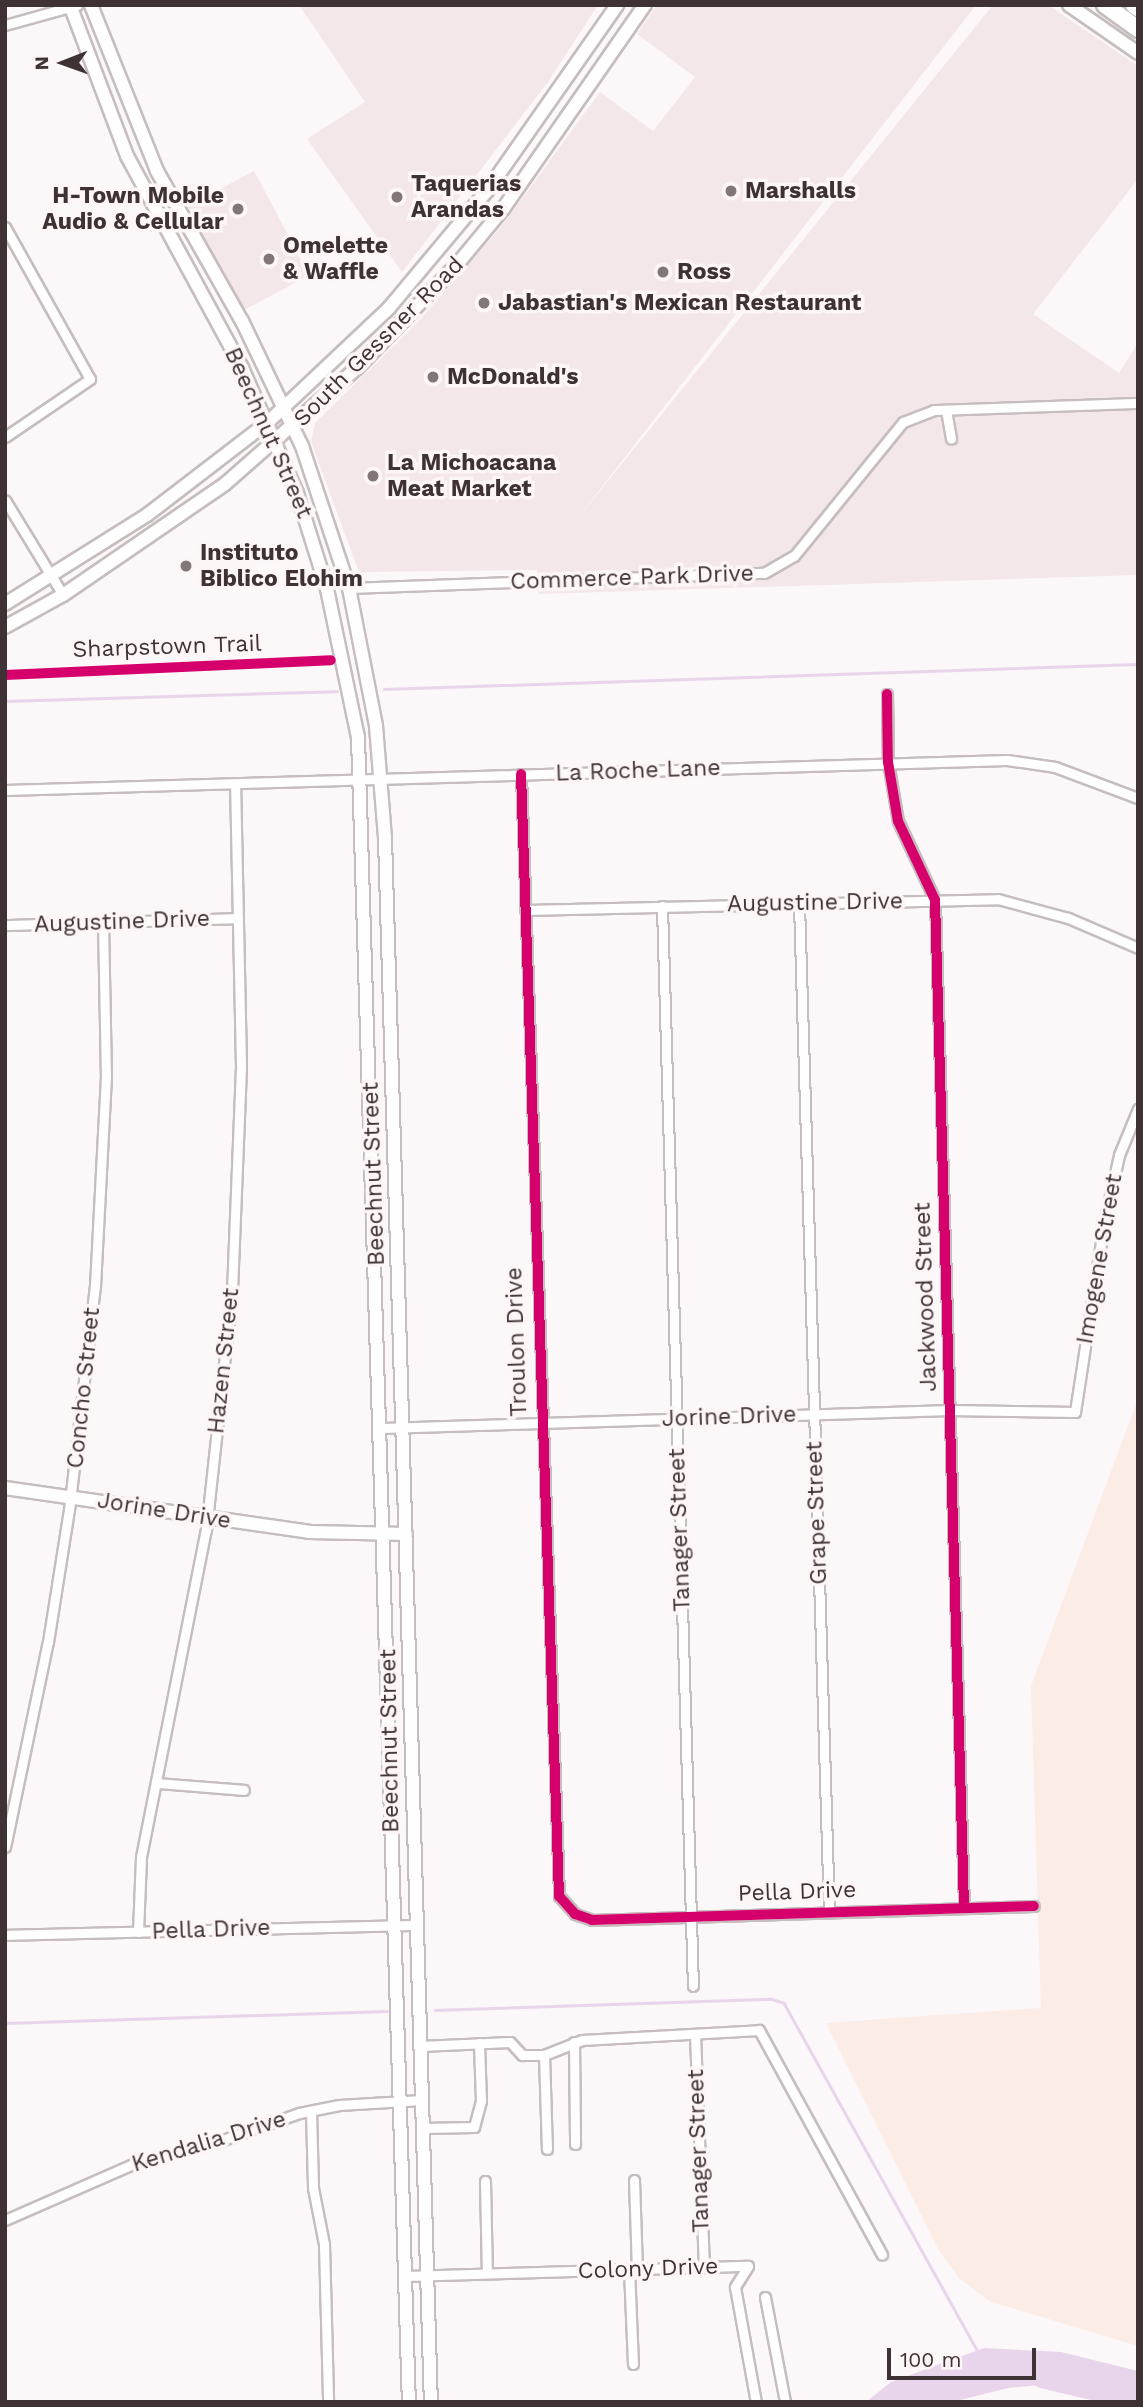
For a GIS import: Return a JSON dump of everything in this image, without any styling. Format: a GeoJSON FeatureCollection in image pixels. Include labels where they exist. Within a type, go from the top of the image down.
{"type":"FeatureCollection","features":[{"type":"Feature","properties":{"kind":"highway"},"geometry":{"type":"LineString","coordinates":[[1105,5],[1138,29]]}},
{"type":"Feature","properties":{"kind":"main road","name":"Beechnut Street"},"geometry":{"type":"LineString","coordinates":[[91,5],[146,146],[295,427],[323,499],[349,588],[371,697],[381,779],[390,984],[431,2402]]}},
{"type":"Feature","properties":{"kind":"main road","name":"South Gessner Road"},"geometry":{"type":"LineString","coordinates":[[5,604],[147,515],[286,407],[434,258],[574,71],[617,5]]}},
{"type":"Feature","properties":{"kind":"main road","name":"South Gessner Road"},"geometry":{"type":"LineString","coordinates":[[5,627],[63,595],[295,427],[455,267],[594,83],[645,5]]}},
{"type":"Feature","properties":{"kind":"main road"},"geometry":{"type":"LineString","coordinates":[[1069,5],[1138,53]]}},
{"type":"Feature","properties":{"kind":"main road","name":"Beechnut Street"},"geometry":{"type":"LineString","coordinates":[[72,6],[127,156],[197,285],[276,443],[325,578],[353,704],[362,779],[383,1428],[409,2402]]}},
{"type":"Feature","properties":{"kind":"main road"},"geometry":{"type":"LineString","coordinates":[[574,71],[594,83]]}},
{"type":"Feature","properties":{"kind":"main road"},"geometry":{"type":"LineString","coordinates":[[127,156],[146,146]]}},
{"type":"Feature","properties":{"kind":"main road"},"geometry":{"type":"LineString","coordinates":[[197,285],[215,274]]}},
{"type":"Feature","properties":{"kind":"main road"},"geometry":{"type":"LineString","coordinates":[[368,985],[390,984]]}},
{"type":"Feature","properties":{"kind":"main road"},"geometry":{"type":"LineString","coordinates":[[376,1217],[397,1217]]}},
{"type":"Feature","properties":{"kind":"main road","name":"Jorine Drive"},"geometry":{"type":"LineString","coordinates":[[5,1488],[309,1532],[406,1534]]}},
{"type":"Feature","properties":{"kind":"main road"},"geometry":{"type":"LineString","coordinates":[[390,1731],[411,1730]]}},
{"type":"Feature","properties":{"kind":"street"},"geometry":{"type":"LineString","coordinates":[[5,25],[72,6]]}},
{"type":"Feature","properties":{"kind":"street"},"geometry":{"type":"LineString","coordinates":[[5,227],[90,379],[5,437]]}},
{"type":"Feature","properties":{"kind":"street","name":"Commerce Park Drive"},"geometry":{"type":"LineString","coordinates":[[349,588],[764,573],[793,556],[903,422],[946,410],[1138,403]]}},
{"type":"Feature","properties":{"kind":"street"},"geometry":{"type":"LineString","coordinates":[[946,410],[951,439]]}},
{"type":"Feature","properties":{"kind":"street"},"geometry":{"type":"LineString","coordinates":[[5,500],[63,595]]}},
{"type":"Feature","properties":{"kind":"street","name":"Jackwood Street"},"geometry":{"type":"LineString","coordinates":[[887,694],[888,762],[898,824],[935,900],[964,1908]]}},
{"type":"Feature","properties":{"kind":"street","name":"La Roche Lane"},"geometry":{"type":"LineString","coordinates":[[5,790],[888,762],[1034,762],[1138,798]]}},
{"type":"Feature","properties":{"kind":"street","name":"Troulon Drive"},"geometry":{"type":"LineString","coordinates":[[521,775],[555,1883],[566,1906]]}},
{"type":"Feature","properties":{"kind":"street","name":"Hazen Street"},"geometry":{"type":"LineString","coordinates":[[138,1932],[141,1857],[207,1518],[232,1291],[241,1066],[235,784]]}},
{"type":"Feature","properties":{"kind":"street","name":"Augustine Drive"},"geometry":{"type":"LineString","coordinates":[[525,910],[1014,900],[1138,948]]}},
{"type":"Feature","properties":{"kind":"street","name":"Grape Street"},"geometry":{"type":"LineString","coordinates":[[799,903],[829,1912]]}},
{"type":"Feature","properties":{"kind":"street","name":"Tanager Street"},"geometry":{"type":"LineString","coordinates":[[662,906],[693,1986]]}},
{"type":"Feature","properties":{"kind":"street","name":"Augustine Drive"},"geometry":{"type":"LineString","coordinates":[[5,925],[238,918]]}},
{"type":"Feature","properties":{"kind":"street","name":"Concho Street"},"geometry":{"type":"LineString","coordinates":[[5,1847],[48,1642],[72,1497],[95,1286],[106,1078],[103,922]]}},
{"type":"Feature","properties":{"kind":"street","name":"Imogene Street"},"geometry":{"type":"LineString","coordinates":[[1075,1412],[1105,1216],[1119,1155],[1138,1109]]}},
{"type":"Feature","properties":{"kind":"street","name":"Jorine Drive"},"geometry":{"type":"LineString","coordinates":[[383,1428],[950,1410],[1075,1412]]}},
{"type":"Feature","properties":{"kind":"street"},"geometry":{"type":"LineString","coordinates":[[157,1783],[244,1790]]}},
{"type":"Feature","properties":{"kind":"street","name":"Pella Drive"},"geometry":{"type":"LineString","coordinates":[[566,1906],[592,1920],[1034,1906]]}},
{"type":"Feature","properties":{"kind":"street","name":"Pella Drive"},"geometry":{"type":"LineString","coordinates":[[5,1935],[417,1925]]}},
{"type":"Feature","properties":{"kind":"street"},"geometry":{"type":"LineString","coordinates":[[420,2046],[510,2042],[522,2055],[544,2055],[574,2042],[760,2030],[882,2255]]}},
{"type":"Feature","properties":{"kind":"street","name":"Tanager Street"},"geometry":{"type":"LineString","coordinates":[[695,2035],[704,2267]]}},
{"type":"Feature","properties":{"kind":"street"},"geometry":{"type":"LineString","coordinates":[[574,2042],[575,2144]]}},
{"type":"Feature","properties":{"kind":"street"},"geometry":{"type":"LineString","coordinates":[[422,2128],[474,2127],[481,2101],[479,2043]]}},
{"type":"Feature","properties":{"kind":"street"},"geometry":{"type":"LineString","coordinates":[[544,2055],[547,2149]]}},
{"type":"Feature","properties":{"kind":"street","name":"Kendalia Drive"},"geometry":{"type":"LineString","coordinates":[[5,2220],[133,2164],[311,2111],[422,2100]]}},
{"type":"Feature","properties":{"kind":"street"},"geometry":{"type":"LineString","coordinates":[[311,2111],[313,2188],[324,2244],[328,2402]]}},
{"type":"Feature","properties":{"kind":"street"},"geometry":{"type":"LineString","coordinates":[[633,2364],[634,2180]]}},
{"type":"Feature","properties":{"kind":"street"},"geometry":{"type":"LineString","coordinates":[[485,2181],[487,2273]]}},
{"type":"Feature","properties":{"kind":"street","name":"Colony Drive"},"geometry":{"type":"LineString","coordinates":[[406,2276],[748,2266],[735,2287],[756,2402]]}},
{"type":"Feature","properties":{"kind":"street"},"geometry":{"type":"LineString","coordinates":[[765,2297],[785,2402]]}},
{"type":"Feature","properties":{"kind":"shaded area"},"geometry":{"type":"Polygon","coordinates":[[[299,5],[598,5],[548,82],[402,272],[307,139],[365,102],[299,5]]]}},
{"type":"Feature","properties":{"kind":"shaded area"},"geometry":{"type":"Polygon","coordinates":[[[657,5],[976,5],[573,524],[993,5],[1048,5],[1138,66],[1138,179],[1033,314],[1119,373],[1138,343],[1138,575],[538,594],[537,570],[359,572],[311,442],[315,423],[416,324],[502,226],[600,92],[653,131],[695,77],[637,34],[657,5]]]}},
{"type":"Feature","properties":{"kind":"shaded area"},"geometry":{"type":"Polygon","coordinates":[[[254,171],[309,275],[243,310],[188,206],[254,171]]]}},
{"type":"Feature","properties":{"kind":"shaded area"},"geometry":{"type":"Polygon","coordinates":[[[1138,1399],[1138,2346],[989,2301],[959,2278],[938,2249],[826,2023],[1041,2008],[1031,1686],[1138,1399]]]}},
{"type":"Feature","properties":{"kind":"shaded area"},"geometry":{"type":"Polygon","coordinates":[[[984,2348],[1061,2352],[1138,2371],[1138,2398],[1064,2383],[1008,2388],[952,2402],[866,2402],[891,2382],[984,2348]]]}},
{"type":"Feature","properties":{"kind":"waterway"},"geometry":{"type":"LineString","coordinates":[[384,689],[1138,664]]}},
{"type":"Feature","properties":{"kind":"waterway"},"geometry":{"type":"LineString","coordinates":[[5,701],[337,691]]}},
{"type":"Feature","properties":{"kind":"waterway"},"geometry":{"type":"LineString","coordinates":[[435,2010],[772,1999],[784,2003],[978,2352]]}},
{"type":"Feature","properties":{"kind":"waterway"},"geometry":{"type":"LineString","coordinates":[[5,2023],[387,2011]]}},
{"type":"Feature","properties":{"kind":"waterway"},"geometry":{"type":"LineString","coordinates":[[1041,2379],[1138,2402]]}},
{"type":"Feature","properties":{"kind":"cycle path","name":"Sharpstown Trail"},"geometry":{"type":"LineString","coordinates":[[5,675],[331,660]]}},
{"type":"Feature","properties":{"kind":"cycle path"},"geometry":{"type":"LineString","coordinates":[[887,694],[888,762],[898,821],[935,900],[964,1908]]}},
{"type":"Feature","properties":{"kind":"cycle path"},"geometry":{"type":"LineString","coordinates":[[521,774],[559,1896],[575,1914],[592,1920],[1034,1906]]}},
{"type":"Feature","properties":{"kind":"place","name":"Marshalls"},"geometry":{"type":"Point","coordinates":[731,191]}},
{"type":"Feature","properties":{"kind":"place","name":"Taquerias Arandas"},"geometry":{"type":"Point","coordinates":[397,197]}},
{"type":"Feature","properties":{"kind":"place","name":"H-Town Mobile Audio & Cellular"},"geometry":{"type":"Point","coordinates":[238,209]}},
{"type":"Feature","properties":{"kind":"place","name":"Omelette & Waffle"},"geometry":{"type":"Point","coordinates":[269,259]}},
{"type":"Feature","properties":{"kind":"place","name":"Ross"},"geometry":{"type":"Point","coordinates":[663,272]}},
{"type":"Feature","properties":{"kind":"place","name":"Jabastian's Mexican Restaurant"},"geometry":{"type":"Point","coordinates":[484,303]}},
{"type":"Feature","properties":{"kind":"place","name":"McDonald's"},"geometry":{"type":"Point","coordinates":[433,377]}},
{"type":"Feature","properties":{"kind":"place","name":"La Michoacana Meat Market"},"geometry":{"type":"Point","coordinates":[373,476]}},
{"type":"Feature","properties":{"kind":"place","name":"Instituto Biblico Elohim"},"geometry":{"type":"Point","coordinates":[186,566]}}]}
